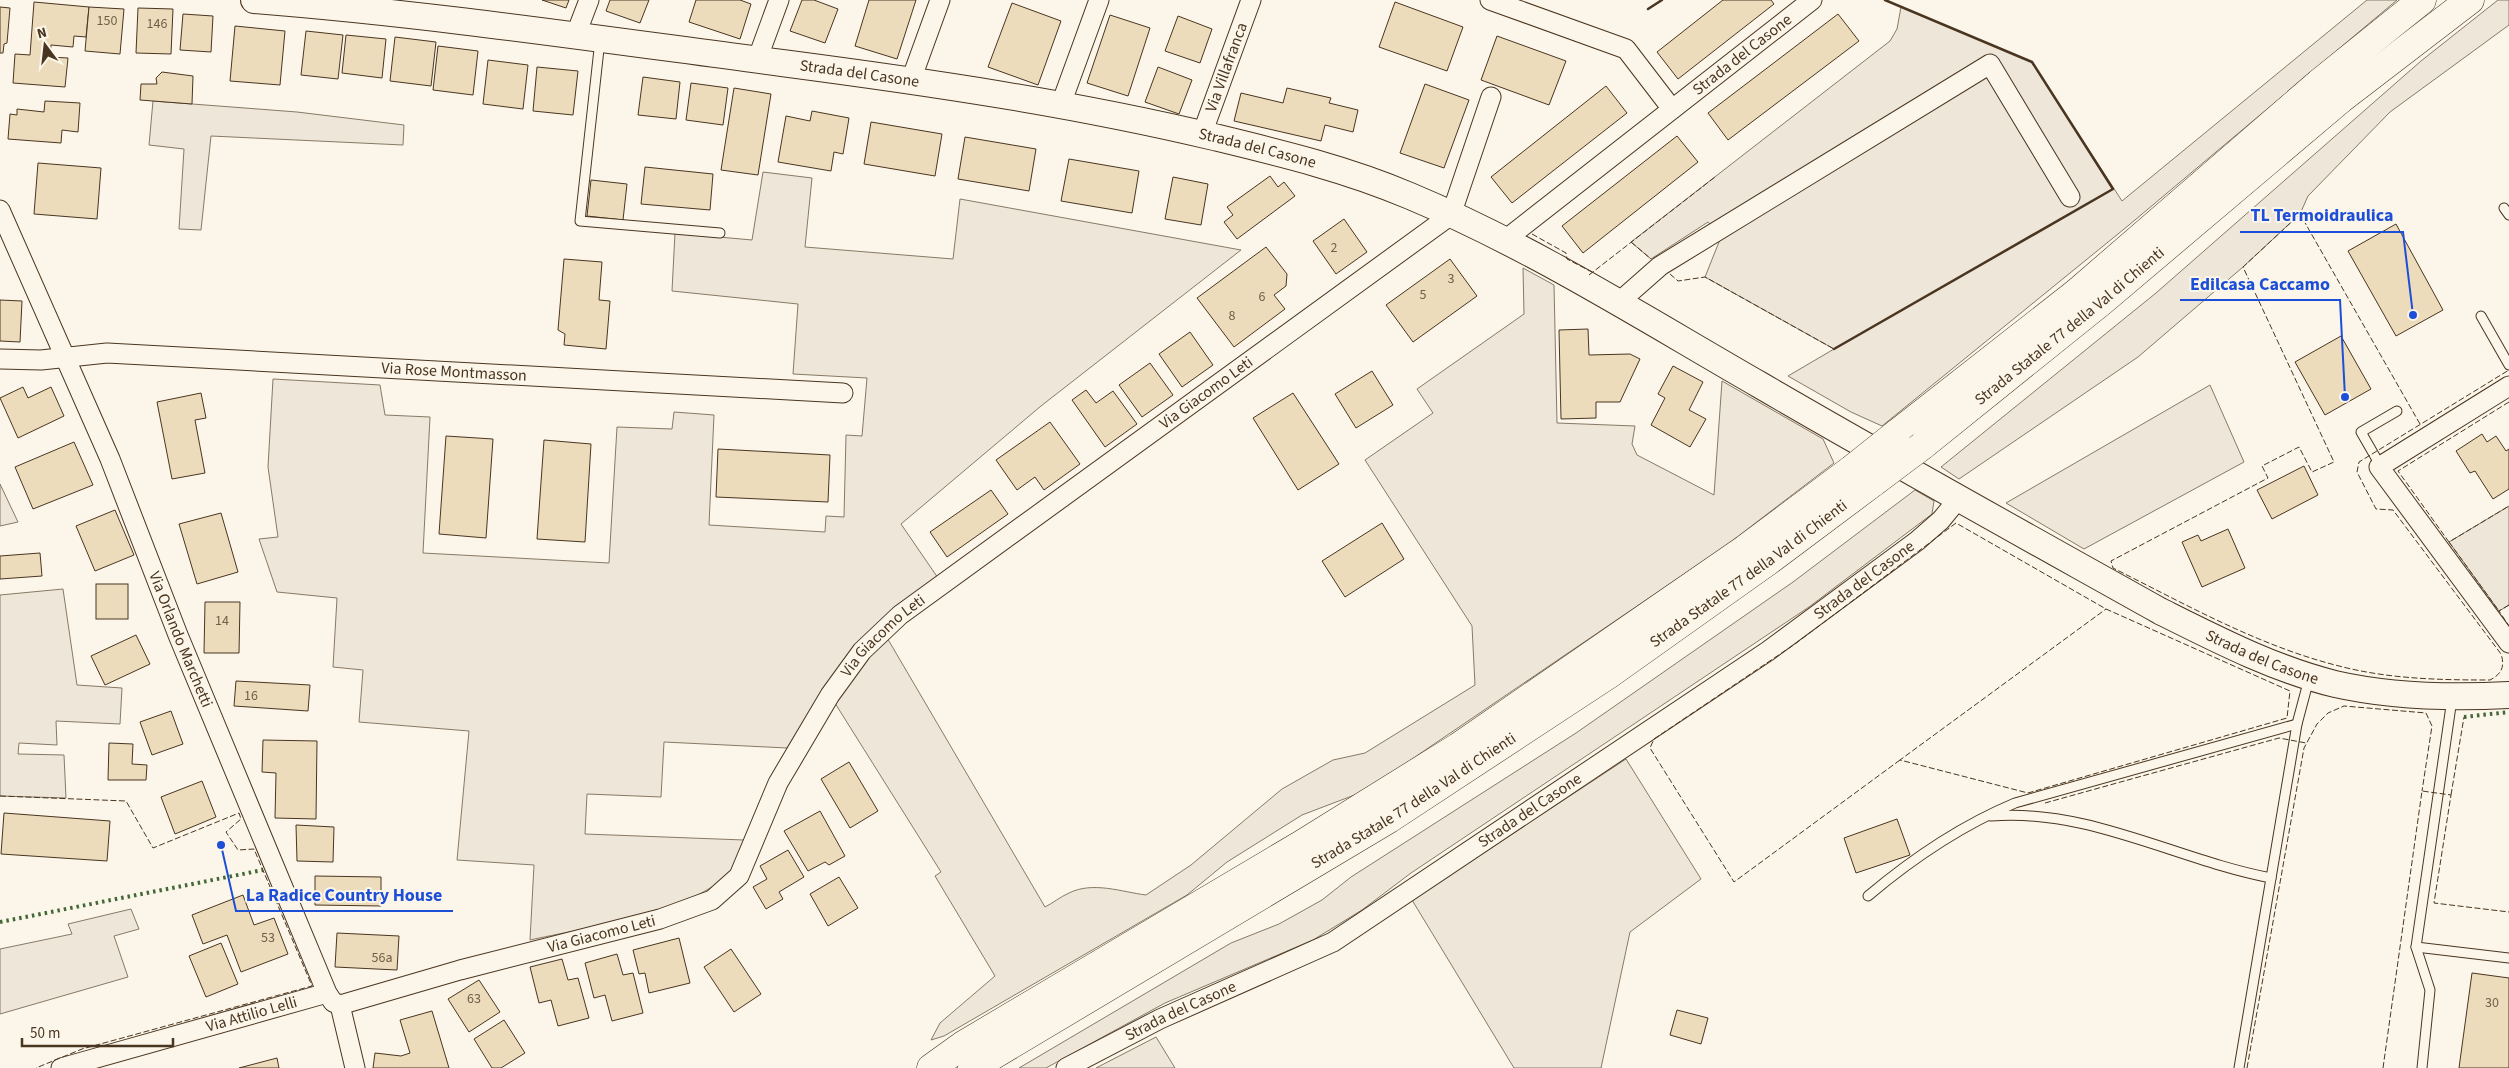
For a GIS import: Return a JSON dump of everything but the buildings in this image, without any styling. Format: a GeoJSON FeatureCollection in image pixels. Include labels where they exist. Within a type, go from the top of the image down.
{"type":"FeatureCollection","features":[{"type":"Feature","properties":{"kind":"highway","name":"Strada Statale 77 della Val di Chienti"},"geometry":{"type":"LineString","coordinates":[[932,1068],[963,1045],[1310,840],[1458,747],[1745,549],[1863,475],[1922,446],[2101,302],[2356,70],[2422,0]]}},
{"type":"Feature","properties":{"kind":"highway","name":"Strada Statale 77 della Val di Chienti"},"geometry":{"type":"LineString","coordinates":[[972,1068],[1389,819],[1608,675],[1768,562],[1863,475],[1896,434],[2356,70],[2470,0]]}},
{"type":"Feature","properties":{"kind":"street","name":"Strada del Casone"},"geometry":{"type":"LineString","coordinates":[[254,0],[427,8],[588,36],[911,80],[1061,104],[1202,134],[1347,172],[1411,196],[1505,240],[2160,611],[2263,659],[2310,676],[2364,689],[2452,698],[2509,695]]}},
{"type":"Feature","properties":{"kind":"street"},"geometry":{"type":"LineString","coordinates":[[588,36],[589,0]]}},
{"type":"Feature","properties":{"kind":"street"},"geometry":{"type":"LineString","coordinates":[[757,60],[779,0]]}},
{"type":"Feature","properties":{"kind":"street"},"geometry":{"type":"LineString","coordinates":[[911,80],[940,0]]}},
{"type":"Feature","properties":{"kind":"street"},"geometry":{"type":"LineString","coordinates":[[1061,104],[1099,0]]}},
{"type":"Feature","properties":{"kind":"street","name":"Via Villafranca"},"geometry":{"type":"LineString","coordinates":[[1202,134],[1251,0]]}},
{"type":"Feature","properties":{"kind":"street"},"geometry":{"type":"LineString","coordinates":[[1490,0],[1626,49],[1672,109]]}},
{"type":"Feature","properties":{"kind":"street","name":"Strada del Casone"},"geometry":{"type":"LineString","coordinates":[[1505,240],[1812,0]]}},
{"type":"Feature","properties":{"kind":"street"},"geometry":{"type":"LineString","coordinates":[[1618,303],[1660,266],[1990,64],[2070,197]]}},
{"type":"Feature","properties":{"kind":"street"},"geometry":{"type":"LineString","coordinates":[[1451,215],[1492,97]]}},
{"type":"Feature","properties":{"kind":"street","name":"Via Orlando Marchetti"},"geometry":{"type":"LineString","coordinates":[[0,210],[110,459],[178,635],[333,999],[355,1068]]}},
{"type":"Feature","properties":{"kind":"street","name":"Via Giacomo Leti"},"geometry":{"type":"LineString","coordinates":[[333,999],[476,966],[660,919],[712,900],[739,876],[778,784],[798,747],[846,672],[880,633],[947,581],[1451,215]]}},
{"type":"Feature","properties":{"kind":"street","name":"Via Rose Montmasson"},"geometry":{"type":"LineString","coordinates":[[0,359],[41,360],[107,353],[843,393]]}},
{"type":"Feature","properties":{"kind":"street"},"geometry":{"type":"LineString","coordinates":[[2509,386],[2380,466],[2380,471],[2509,644]]}},
{"type":"Feature","properties":{"kind":"street","name":"Strada del Casone"},"geometry":{"type":"LineString","coordinates":[[1066,1068],[1192,1004],[1333,942],[1768,650],[1917,541],[1941,520],[1959,498]]}},
{"type":"Feature","properties":{"kind":"street","name":"Via Attilio Lelli"},"geometry":{"type":"LineString","coordinates":[[61,1068],[333,999]]}},
{"type":"Feature","properties":{"kind":"lane"},"geometry":{"type":"LineString","coordinates":[[588,36],[580,221],[720,233]]}},
{"type":"Feature","properties":{"kind":"lane"},"geometry":{"type":"LineString","coordinates":[[2480,316],[2509,365]]}},
{"type":"Feature","properties":{"kind":"lane"},"geometry":{"type":"LineString","coordinates":[[2380,466],[2361,432],[2397,411]]}},
{"type":"Feature","properties":{"kind":"lane"},"geometry":{"type":"LineString","coordinates":[[2239,1068],[2297,724],[2310,676]]}},
{"type":"Feature","properties":{"kind":"lane"},"geometry":{"type":"LineString","coordinates":[[2422,1068],[2430,990],[2416,946],[2452,698]]}},
{"type":"Feature","properties":{"kind":"lane"},"geometry":{"type":"LineString","coordinates":[[1868,896],[1940,841],[1984,816],[2015,803],[2297,724]]}},
{"type":"Feature","properties":{"kind":"lane"},"geometry":{"type":"LineString","coordinates":[[1984,816],[2039,815],[2068,820],[2244,873],[2271,878]]}},
{"type":"Feature","properties":{"kind":"lane"},"geometry":{"type":"LineString","coordinates":[[2416,946],[2509,958]]}},
{"type":"Feature","properties":{"kind":"shaded area"},"geometry":{"type":"Polygon","coordinates":[[[2367,0],[2397,0],[2129,225],[1882,426],[1851,412],[1788,376],[1834,349],[1705,277],[1721,237],[1708,222],[1651,259],[1631,242],[1890,41],[1897,29],[1901,7],[2032,62],[2122,201],[2367,0]]]}},
{"type":"Feature","properties":{"kind":"shaded area"},"geometry":{"type":"Polygon","coordinates":[[[2498,0],[2509,0],[2509,25],[2390,112],[2308,196],[2300,214],[2243,267],[2138,357],[1959,479],[1941,467],[2156,293],[2421,61],[2498,0]]]}},
{"type":"Feature","properties":{"kind":"shaded area"},"geometry":{"type":"Polygon","coordinates":[[[153,101],[297,112],[404,125],[403,145],[211,136],[201,230],[179,229],[184,149],[149,145],[153,101]]]}},
{"type":"Feature","properties":{"kind":"shaded area"},"geometry":{"type":"Polygon","coordinates":[[[763,172],[812,178],[805,247],[953,259],[960,199],[1241,250],[1041,406],[901,524],[938,578],[821,693],[787,748],[664,742],[661,797],[587,794],[585,834],[744,840],[732,869],[717,883],[696,896],[669,907],[608,924],[530,940],[534,865],[457,860],[469,731],[359,722],[363,670],[333,667],[337,598],[277,592],[259,539],[278,537],[268,467],[273,379],[380,385],[385,415],[430,417],[423,553],[609,563],[617,427],[672,429],[674,412],[714,415],[709,525],[825,532],[826,516],[844,517],[846,435],[862,436],[867,378],[793,374],[798,304],[672,291],[675,233],[752,240],[763,172]]]}},
{"type":"Feature","properties":{"kind":"shaded area"},"geometry":{"type":"Polygon","coordinates":[[[1523,268],[1554,285],[1557,423],[1635,426],[1632,444],[1637,455],[1714,495],[1722,381],[1823,439],[1834,463],[1724,547],[1365,791],[1302,815],[1227,862],[1187,895],[944,1036],[931,1040],[940,1023],[995,976],[935,876],[941,872],[833,700],[886,636],[1045,907],[1069,893],[1088,888],[1108,888],[1146,895],[1191,865],[1282,789],[1333,760],[1365,753],[1475,685],[1472,626],[1365,460],[1433,413],[1417,389],[1524,314],[1523,268]]]}},
{"type":"Feature","properties":{"kind":"shaded area"},"geometry":{"type":"Polygon","coordinates":[[[2210,385],[2244,462],[2084,549],[2006,503],[2210,385]]]}},
{"type":"Feature","properties":{"kind":"shaded area"},"geometry":{"type":"Polygon","coordinates":[[[0,484],[18,522],[0,526],[0,484]]]}},
{"type":"Feature","properties":{"kind":"shaded area"},"geometry":{"type":"Polygon","coordinates":[[[1915,490],[1934,501],[1932,514],[1809,607],[1411,873],[1362,910],[1313,940],[1165,1003],[1046,1068],[1019,1068],[1231,943],[1279,924],[1322,900],[1351,877],[1576,733],[1793,582],[1915,490]]]}},
{"type":"Feature","properties":{"kind":"shaded area"},"geometry":{"type":"Polygon","coordinates":[[[2509,506],[2509,605],[2499,611],[2449,542],[2509,506]]]}},
{"type":"Feature","properties":{"kind":"shaded area"},"geometry":{"type":"Polygon","coordinates":[[[63,589],[77,685],[122,688],[120,724],[56,721],[57,745],[19,743],[18,754],[64,755],[66,798],[0,796],[0,595],[63,589]]]}},
{"type":"Feature","properties":{"kind":"shaded area"},"geometry":{"type":"Polygon","coordinates":[[[1626,759],[1701,879],[1630,932],[1601,1068],[1514,1068],[1412,900],[1626,759]]]}},
{"type":"Feature","properties":{"kind":"shaded area"},"geometry":{"type":"Polygon","coordinates":[[[131,909],[139,929],[114,936],[128,977],[0,1014],[0,949],[72,934],[68,924],[131,909]]]}},
{"type":"Feature","properties":{"kind":"shaded area"},"geometry":{"type":"Polygon","coordinates":[[[1156,1037],[1175,1068],[1096,1068],[1156,1037]]]}},
{"type":"Feature","properties":{"kind":"hedge"},"geometry":{"type":"LineString","coordinates":[[2464,717],[2509,712]]}},
{"type":"Feature","properties":{"kind":"hedge"},"geometry":{"type":"LineString","coordinates":[[0,922],[263,870]]}},
{"type":"Feature","properties":{"kind":"fence"},"geometry":{"type":"LineString","coordinates":[[1589,275],[1715,177]]}},
{"type":"Feature","properties":{"kind":"fence"},"geometry":{"type":"LineString","coordinates":[[2420,424],[2300,214],[2243,267],[2334,462],[2312,472],[2299,447],[2262,466],[2268,478],[2111,561],[2113,568],[2252,636],[2309,658],[2377,674],[2433,679],[2490,680],[2502,669],[2501,654],[2393,510],[2376,509],[2357,472],[2359,462],[2509,370]]}},
{"type":"Feature","properties":{"kind":"fence"},"geometry":{"type":"LineString","coordinates":[[1532,234],[1566,253],[1567,259],[1592,272]]}},
{"type":"Feature","properties":{"kind":"fence"},"geometry":{"type":"LineString","coordinates":[[1631,242],[1651,259]]}},
{"type":"Feature","properties":{"kind":"fence"},"geometry":{"type":"LineString","coordinates":[[1670,274],[1678,281],[1705,277],[1834,349]]}},
{"type":"Feature","properties":{"kind":"fence"},"geometry":{"type":"LineString","coordinates":[[2509,402],[2398,471],[2449,542],[2509,506]]}},
{"type":"Feature","properties":{"kind":"fence"},"geometry":{"type":"LineString","coordinates":[[1900,760],[1734,882],[1650,748],[1654,739],[1795,644],[1956,523],[2106,609],[2290,691],[2287,718],[2028,793],[1900,760],[2106,609]]}},
{"type":"Feature","properties":{"kind":"fence"},"geometry":{"type":"LineString","coordinates":[[2449,542],[2499,611]]}},
{"type":"Feature","properties":{"kind":"fence"},"geometry":{"type":"LineString","coordinates":[[2509,605],[2499,611],[2509,626]]}},
{"type":"Feature","properties":{"kind":"fence"},"geometry":{"type":"LineString","coordinates":[[2247,1068],[2304,748],[2317,724],[2328,713],[2344,706],[2426,713],[2432,726],[2422,791]]}},
{"type":"Feature","properties":{"kind":"fence"},"geometry":{"type":"LineString","coordinates":[[2451,795],[2464,717]]}},
{"type":"Feature","properties":{"kind":"fence"},"geometry":{"type":"LineString","coordinates":[[2045,803],[2279,738],[2306,743]]}},
{"type":"Feature","properties":{"kind":"fence"},"geometry":{"type":"LineString","coordinates":[[2383,1068],[2422,791],[2451,795],[2434,903],[2509,912]]}},
{"type":"Feature","properties":{"kind":"fence"},"geometry":{"type":"LineString","coordinates":[[0,796],[126,801],[153,848],[239,813],[241,819],[226,832],[238,850],[254,849],[312,986],[82,1049],[36,1068]]}},
{"type":"Feature","properties":{"kind":"wall"},"geometry":{"type":"LineString","coordinates":[[1648,9],[1662,0]]}},
{"type":"Feature","properties":{"kind":"wall"},"geometry":{"type":"LineString","coordinates":[[1834,349],[2113,189],[2032,62],[1885,0]]}},
{"type":"Feature","properties":{"kind":"place","name":"TL Termoidraulica"},"geometry":{"type":"Point","coordinates":[2413,315]}},
{"type":"Feature","properties":{"kind":"place","name":"Edilcasa Caccamo"},"geometry":{"type":"Point","coordinates":[2345,397]}},
{"type":"Feature","properties":{"kind":"place","name":"La Radice Country House"},"geometry":{"type":"Point","coordinates":[221,845]}}]}
